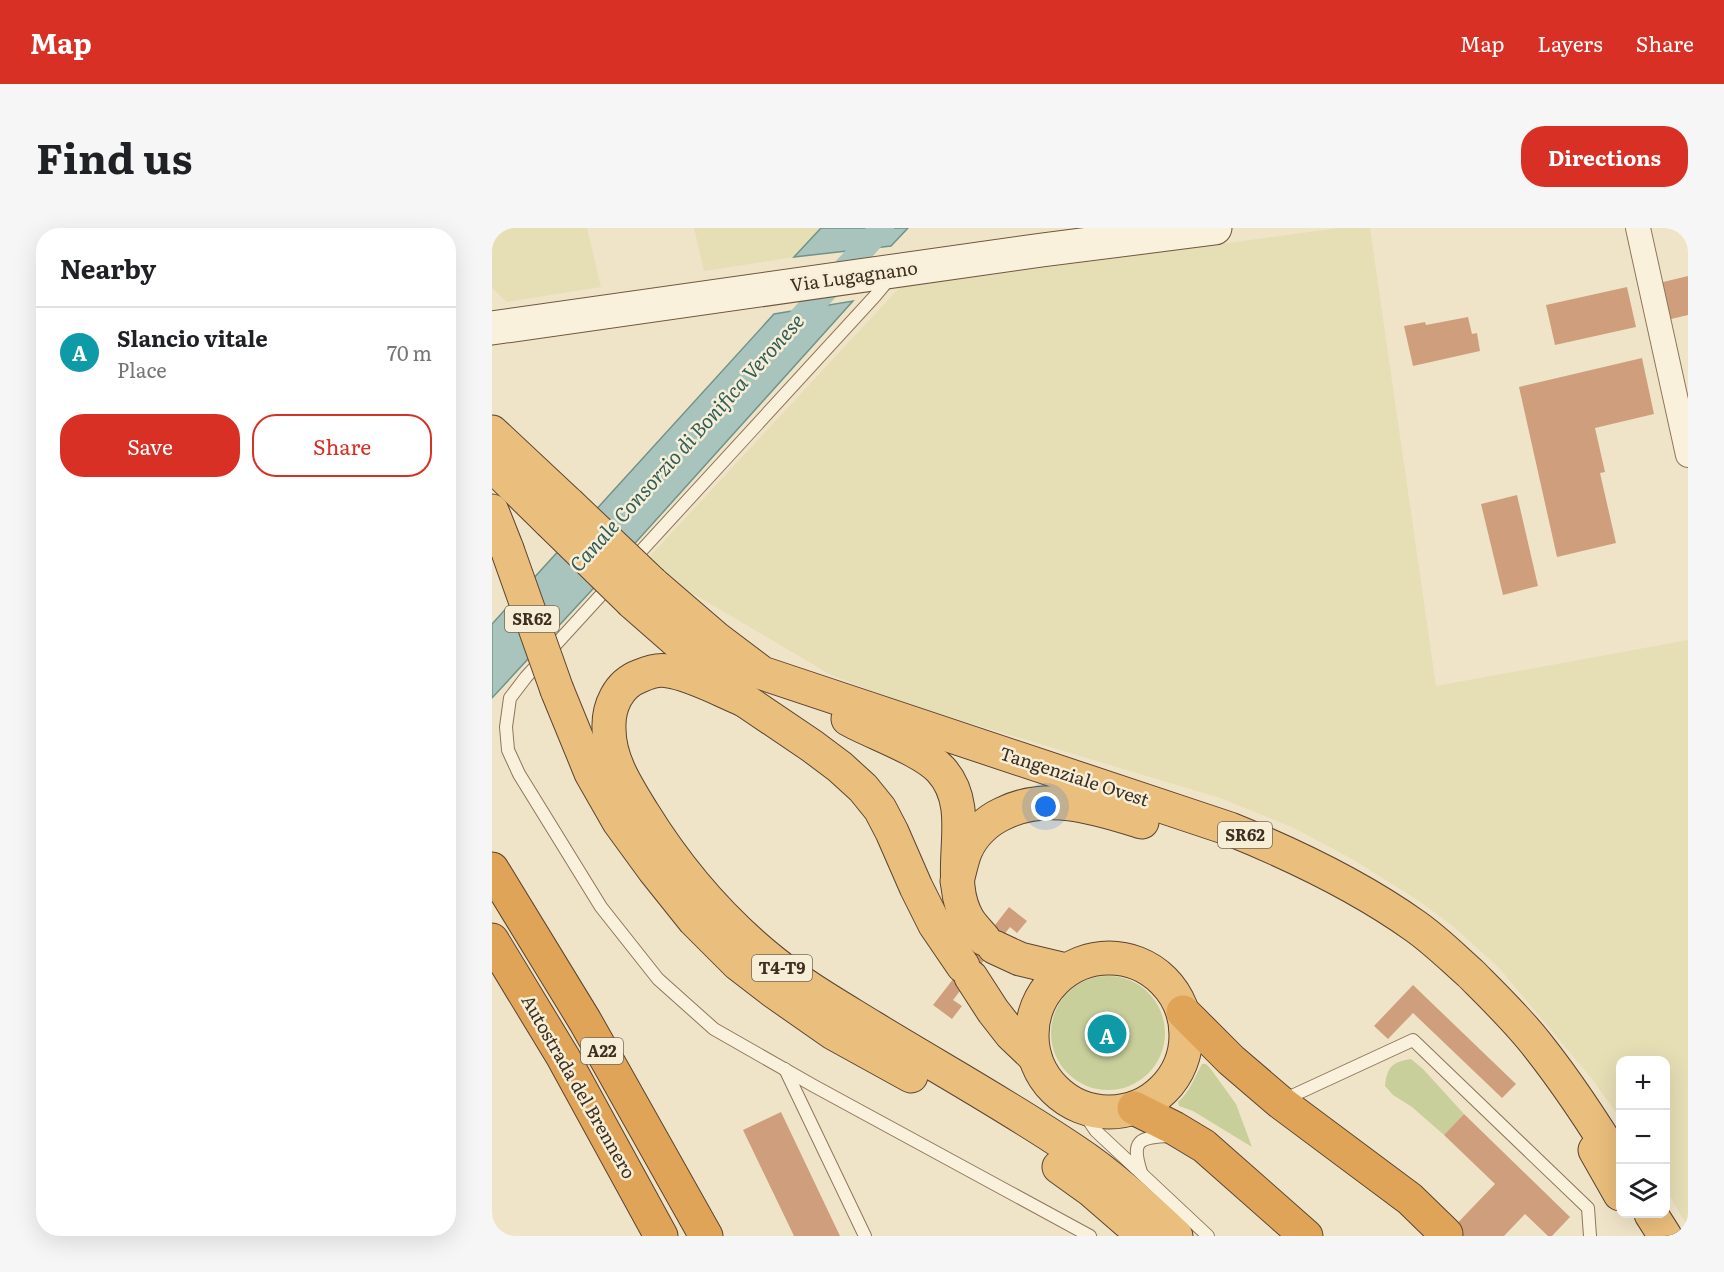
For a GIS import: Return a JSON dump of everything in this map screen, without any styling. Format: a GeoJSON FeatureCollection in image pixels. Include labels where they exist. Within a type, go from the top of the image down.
{"type":"FeatureCollection","features":[{"type":"Feature","properties":{"kind":"highway","name":"Tangenziale Ovest"},"geometry":{"type":"LineString","coordinates":[[492,432],[560,513],[632,582],[762,672],[1230,829],[1275,847],[1378,902],[1416,926],[1450,954],[1493,996],[1538,1046],[1597,1128],[1619,1164]]}},
{"type":"Feature","properties":{"kind":"highway"},"geometry":{"type":"LineString","coordinates":[[492,465],[560,513]]}},
{"type":"Feature","properties":{"kind":"highway","name":"SR62"},"geometry":{"type":"LineString","coordinates":[[492,512],[557,690],[591,773],[619,822],[694,920],[738,964],[772,991],[833,1033],[1040,1153],[1090,1190],[1144,1236]]}},
{"type":"Feature","properties":{"kind":"highway"},"geometry":{"type":"LineString","coordinates":[[632,582],[744,700],[812,746],[863,788],[880,809],[935,925],[993,1011],[1011,1034],[1035,1057]]}},
{"type":"Feature","properties":{"kind":"highway","name":"T4-T9"},"geometry":{"type":"LineString","coordinates":[[744,700],[683,674],[667,670],[652,671],[634,678],[622,688],[612,703],[609,740],[614,759],[629,790],[653,829],[701,894],[736,930],[781,968],[820,995],[1074,1150],[1118,1182],[1176,1236]]}},
{"type":"Feature","properties":{"kind":"highway"},"geometry":{"type":"LineString","coordinates":[[762,672],[866,729],[928,759],[941,770],[950,782],[959,813],[957,881],[961,902],[969,921],[989,943],[1020,959],[1066,970]]}},
{"type":"Feature","properties":{"kind":"highway","name":"Tangenziale Ovest"},"geometry":{"type":"LineString","coordinates":[[957,881],[966,850],[977,833],[991,819],[1009,810],[1030,804],[1054,802],[1076,804],[1110,812],[1171,831],[1231,852],[1336,898],[1437,966],[1473,999],[1523,1051],[1577,1121],[1616,1187]]}},
{"type":"Feature","properties":{"kind":"highway","name":"Autostrada del Brennero"},"geometry":{"type":"LineString","coordinates":[[492,869],[585,1021],[706,1236]]}},
{"type":"Feature","properties":{"kind":"highway","name":"Autostrada del Brennero"},"geometry":{"type":"LineString","coordinates":[[492,940],[563,1057],[661,1236]]}},
{"type":"Feature","properties":{"kind":"highway"},"geometry":{"type":"LineString","coordinates":[[1119,958],[1140,964],[1167,983],[1177,996],[1183,1012],[1186,1044],[1182,1060],[1174,1076],[1163,1090],[1134,1108],[1114,1112],[1093,1110],[1078,1104],[1057,1091],[1044,1076],[1035,1057],[1032,1038],[1034,1018],[1041,1000],[1052,983],[1066,970],[1084,962],[1119,958]]}},
{"type":"Feature","properties":{"kind":"highway"},"geometry":{"type":"LineString","coordinates":[[1183,1012],[1231,1060],[1280,1102],[1410,1199],[1446,1234]]}},
{"type":"Feature","properties":{"kind":"highway"},"geometry":{"type":"LineString","coordinates":[[563,1057],[623,1200],[642,1236]]}},
{"type":"Feature","properties":{"kind":"highway"},"geometry":{"type":"LineString","coordinates":[[1134,1108],[1203,1146],[1306,1236]]}},
{"type":"Feature","properties":{"kind":"highway"},"geometry":{"type":"LineString","coordinates":[[1635,1218],[1646,1236]]}},
{"type":"Feature","properties":{"kind":"highway"},"geometry":{"type":"LineString","coordinates":[[1654,1218],[1665,1236]]}},
{"type":"Feature","properties":{"kind":"main road","name":"Via Lugagnano"},"geometry":{"type":"LineString","coordinates":[[492,328],[890,271],[1215,228]]}},
{"type":"Feature","properties":{"kind":"street"},"geometry":{"type":"LineString","coordinates":[[1638,228],[1688,455]]}},
{"type":"Feature","properties":{"kind":"lane"},"geometry":{"type":"LineString","coordinates":[[890,271],[875,296],[632,582],[526,677],[510,698],[506,727],[508,750],[519,774],[595,897],[658,979],[714,1029],[1090,1236]]}},
{"type":"Feature","properties":{"kind":"lane"},"geometry":{"type":"LineString","coordinates":[[1280,1102],[1413,1040],[1588,1208],[1590,1236]]}},
{"type":"Feature","properties":{"kind":"lane"},"geometry":{"type":"LineString","coordinates":[[785,1069],[865,1236]]}},
{"type":"Feature","properties":{"kind":"lane"},"geometry":{"type":"LineString","coordinates":[[1078,1104],[1096,1131],[1208,1236]]}},
{"type":"Feature","properties":{"kind":"lane"},"geometry":{"type":"LineString","coordinates":[[1142,1174],[1136,1155],[1137,1145],[1142,1140],[1152,1137],[1186,1135]]}},
{"type":"Feature","properties":{"kind":"shaded area"},"geometry":{"type":"Polygon","coordinates":[[[492,228],[587,228],[601,287],[507,302],[492,288],[492,228]]]}},
{"type":"Feature","properties":{"kind":"shaded area"},"geometry":{"type":"Polygon","coordinates":[[[694,228],[821,228],[794,257],[704,271],[694,228]]]}},
{"type":"Feature","properties":{"kind":"shaded area"},"geometry":{"type":"Polygon","coordinates":[[[1339,228],[1370,228],[1436,686],[1688,640],[1688,1227],[1670,1197],[1670,1056],[1616,1056],[1616,1112],[1592,1079],[1499,968],[1453,926],[1419,901],[1354,860],[1292,827],[1220,798],[900,702],[831,675],[685,589],[650,556],[900,287],[1339,228]]]}},
{"type":"Feature","properties":{"kind":"green space"},"geometry":{"type":"Polygon","coordinates":[[[1108,976],[1130,981],[1148,993],[1160,1011],[1165,1033],[1160,1055],[1148,1073],[1130,1085],[1108,1090],[1086,1085],[1068,1073],[1056,1055],[1051,1033],[1056,1011],[1068,993],[1086,981],[1108,976]]]}},
{"type":"Feature","properties":{"kind":"green space"},"geometry":{"type":"Polygon","coordinates":[[[1411,1059],[1464,1114],[1444,1135],[1412,1107],[1393,1095],[1385,1086],[1387,1074],[1392,1066],[1411,1059]]]}},
{"type":"Feature","properties":{"kind":"green space"},"geometry":{"type":"Polygon","coordinates":[[[1202,1064],[1210,1068],[1236,1104],[1252,1147],[1193,1111],[1179,1106],[1178,1102],[1189,1089],[1202,1064]]]}},
{"type":"Feature","properties":{"kind":"water"},"geometry":{"type":"Polygon","coordinates":[[[821,228],[908,228],[891,246],[794,257],[821,228]]]}},
{"type":"Feature","properties":{"kind":"water"},"geometry":{"type":"Polygon","coordinates":[[[853,301],[492,698],[492,624],[774,314],[853,301]]]}},
{"type":"Feature","properties":{"kind":"building"},"geometry":{"type":"Polygon","coordinates":[[[1688,276],[1688,315],[1667,320],[1659,283],[1688,276]]]}},
{"type":"Feature","properties":{"kind":"building"},"geometry":{"type":"Polygon","coordinates":[[[1627,287],[1636,327],[1555,345],[1546,305],[1627,287]]]}},
{"type":"Feature","properties":{"kind":"building"},"geometry":{"type":"Polygon","coordinates":[[[1468,317],[1472,334],[1477,333],[1480,351],[1413,366],[1404,326],[1425,322],[1426,325],[1468,317]]]}},
{"type":"Feature","properties":{"kind":"building"},"geometry":{"type":"Polygon","coordinates":[[[1642,358],[1654,414],[1595,428],[1605,472],[1600,473],[1616,543],[1557,557],[1519,387],[1642,358]]]}},
{"type":"Feature","properties":{"kind":"building"},"geometry":{"type":"Polygon","coordinates":[[[1517,495],[1538,586],[1503,595],[1481,504],[1517,495]]]}},
{"type":"Feature","properties":{"kind":"building"},"geometry":{"type":"Polygon","coordinates":[[[1009,907],[1027,921],[1017,933],[1010,927],[953,1000],[962,1006],[952,1019],[933,1005],[1009,907]]]}},
{"type":"Feature","properties":{"kind":"building"},"geometry":{"type":"Polygon","coordinates":[[[1413,985],[1516,1084],[1502,1098],[1413,1013],[1388,1039],[1374,1026],[1413,985]]]}},
{"type":"Feature","properties":{"kind":"building"},"geometry":{"type":"Polygon","coordinates":[[[781,1112],[840,1236],[794,1236],[743,1130],[781,1112]]]}},
{"type":"Feature","properties":{"kind":"building"},"geometry":{"type":"Polygon","coordinates":[[[1464,1114],[1570,1217],[1552,1236],[1548,1236],[1525,1214],[1504,1236],[1445,1236],[1495,1184],[1444,1135],[1464,1114]]]}},
{"type":"Feature","properties":{"kind":"waterway","name":"Canale Consorzio di Bonifica Veronese"},"geometry":{"type":"LineString","coordinates":[[789,331],[882,228]]}},
{"type":"Feature","properties":{"kind":"place","name":"Slancio vitale"},"geometry":{"type":"Point","coordinates":[1107,1034]}}]}
